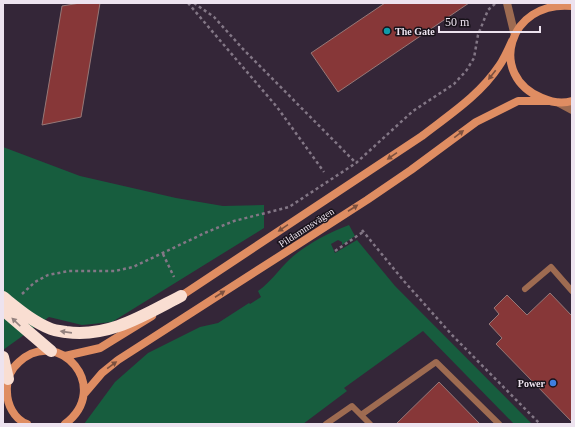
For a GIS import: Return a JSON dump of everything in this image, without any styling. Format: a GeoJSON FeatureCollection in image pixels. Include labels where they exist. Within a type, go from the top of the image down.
{"type":"FeatureCollection","features":[{"type":"Feature","properties":{"kind":"highway"},"geometry":{"type":"LineString","coordinates":[[3,296],[31,319],[52,330],[78,334],[100,332],[125,325],[181,296]]}},
{"type":"Feature","properties":{"kind":"highway"},"geometry":{"type":"LineString","coordinates":[[3,310],[51,351]]}},
{"type":"Feature","properties":{"kind":"highway"},"geometry":{"type":"LineString","coordinates":[[3,357],[6,384]]}},
{"type":"Feature","properties":{"kind":"main road","name":"Pildammsvägen"},"geometry":{"type":"LineString","coordinates":[[548,101],[534,95],[522,85],[514,72],[510,57],[514,32],[528,15],[541,8],[556,4],[572,6]]}},
{"type":"Feature","properties":{"kind":"main road","name":"Pildammsvägen"},"geometry":{"type":"LineString","coordinates":[[65,356],[100,348],[129,332],[422,136],[460,107],[484,86],[500,65],[512,41]]}},
{"type":"Feature","properties":{"kind":"main road","name":"Pildammsvägen"},"geometry":{"type":"LineString","coordinates":[[65,424],[74,417],[81,406],[85,393],[102,373],[118,360],[373,196],[476,122],[518,102],[572,101]]}},
{"type":"Feature","properties":{"kind":"main road"},"geometry":{"type":"LineString","coordinates":[[27,424],[13,412],[7,398],[6,384],[14,366],[24,357],[37,352],[51,351],[65,356],[74,363],[80,372],[84,382],[85,393]]}},
{"type":"Feature","properties":{"kind":"street"},"geometry":{"type":"LineString","coordinates":[[507,3],[514,32]]}},
{"type":"Feature","properties":{"kind":"street"},"geometry":{"type":"LineString","coordinates":[[559,102],[572,110]]}},
{"type":"Feature","properties":{"kind":"lane"},"geometry":{"type":"LineString","coordinates":[[525,289],[552,267],[572,291]]}},
{"type":"Feature","properties":{"kind":"lane"},"geometry":{"type":"LineString","coordinates":[[361,415],[436,362],[499,424]]}},
{"type":"Feature","properties":{"kind":"lane"},"geometry":{"type":"LineString","coordinates":[[326,424],[352,406],[370,424]]}},
{"type":"Feature","properties":{"kind":"path"},"geometry":{"type":"LineString","coordinates":[[188,3],[277,107],[324,172]]}},
{"type":"Feature","properties":{"kind":"path"},"geometry":{"type":"LineString","coordinates":[[194,3],[214,17],[243,49],[356,163]]}},
{"type":"Feature","properties":{"kind":"path"},"geometry":{"type":"LineString","coordinates":[[22,294],[35,282],[48,275],[69,271],[115,271],[133,267],[234,221],[290,207],[356,163],[413,112],[454,84],[466,71],[474,58],[478,35],[488,10],[496,3]]}},
{"type":"Feature","properties":{"kind":"path"},"geometry":{"type":"LineString","coordinates":[[335,251],[363,231],[402,280],[452,335],[540,424]]}},
{"type":"Feature","properties":{"kind":"path"},"geometry":{"type":"LineString","coordinates":[[162,254],[174,277]]}},
{"type":"Feature","properties":{"kind":"green space"},"geometry":{"type":"Polygon","coordinates":[[[3,147],[80,176],[176,198],[223,206],[264,205],[264,228],[112,322],[82,325],[49,317],[3,350],[3,147]]]}},
{"type":"Feature","properties":{"kind":"green space"},"geometry":{"type":"Polygon","coordinates":[[[349,225],[355,236],[342,245],[342,242],[338,240],[331,244],[335,253],[357,240],[395,286],[532,424],[514,424],[423,331],[344,388],[347,391],[303,424],[84,424],[115,382],[148,353],[200,327],[218,323],[261,297],[258,291],[267,284],[296,254],[318,239],[349,225]]]}},
{"type":"Feature","properties":{"kind":"building"},"geometry":{"type":"Polygon","coordinates":[[[80,3],[100,3],[81,117],[42,125],[62,6],[80,3]]]}},
{"type":"Feature","properties":{"kind":"building","name":"The Gate"},"geometry":{"type":"Polygon","coordinates":[[[385,3],[469,3],[338,92],[311,53],[385,3]]]}},
{"type":"Feature","properties":{"kind":"building","name":"Power"},"geometry":{"type":"Polygon","coordinates":[[[550,293],[572,316],[572,422],[496,344],[502,338],[489,324],[499,314],[494,308],[507,295],[527,315],[550,293]]]}},
{"type":"Feature","properties":{"kind":"building"},"geometry":{"type":"Polygon","coordinates":[[[439,382],[480,424],[396,424],[439,382]]]}},
{"type":"Feature","properties":{"kind":"place","name":"The Gate"},"geometry":{"type":"Point","coordinates":[387,31]}},
{"type":"Feature","properties":{"kind":"place","name":"Power"},"geometry":{"type":"Point","coordinates":[553,383]}}]}
